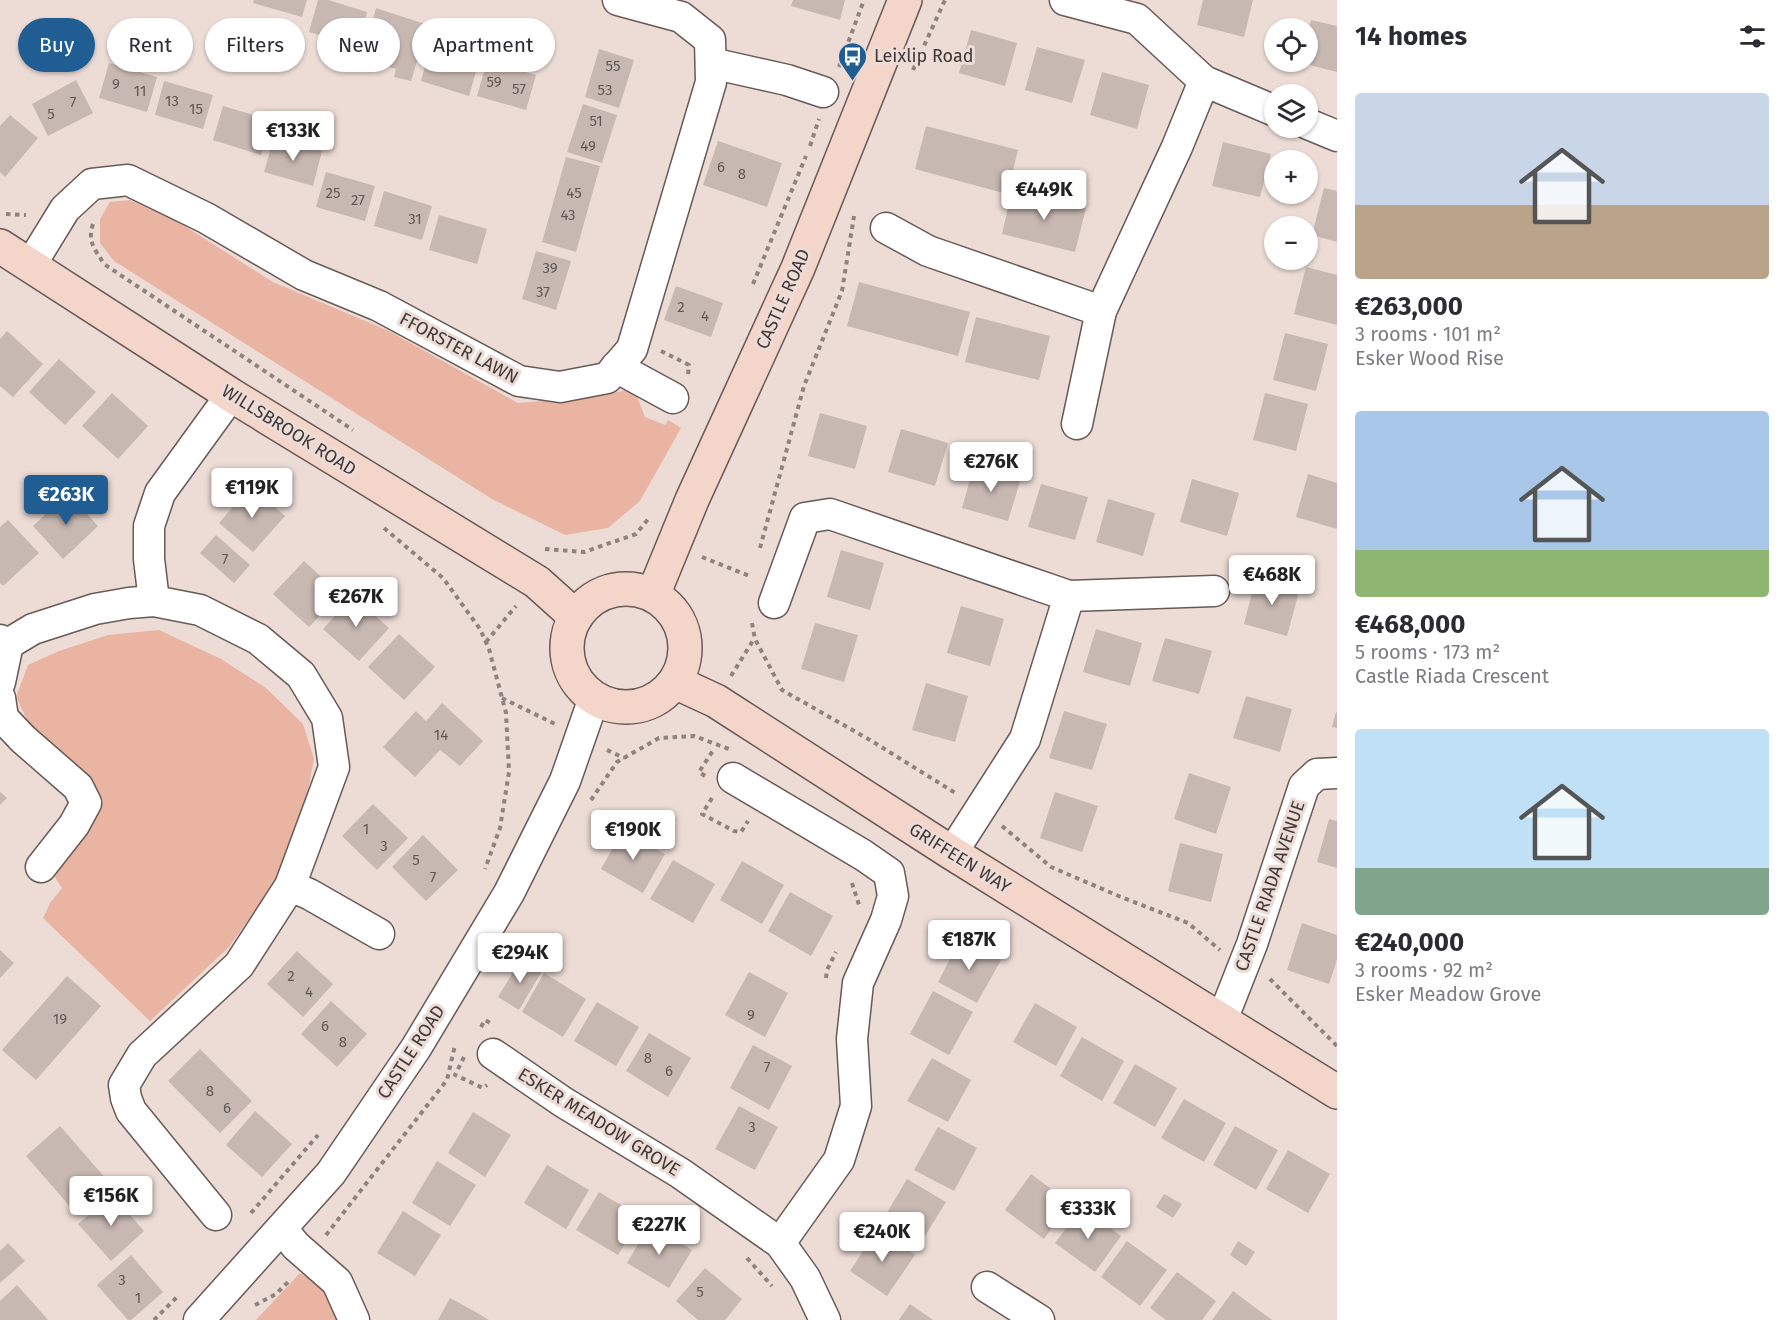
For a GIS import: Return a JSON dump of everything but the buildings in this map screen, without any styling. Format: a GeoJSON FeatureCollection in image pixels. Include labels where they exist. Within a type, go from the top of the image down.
{"type":"FeatureCollection","features":[{"type":"Feature","properties":{"kind":"street","name":"FFORSTER LAWN"},"geometry":{"type":"LineString","coordinates":[[30,266],[65,209],[92,184],[128,180],[206,218],[304,275],[379,306],[519,381],[560,387],[607,378],[632,349],[711,82],[710,40],[681,17],[618,0]]}},
{"type":"Feature","properties":{"kind":"street","name":"CASTLE ROAD"},"geometry":{"type":"LineString","coordinates":[[653,595],[692,500],[798,268],[905,0]]}},
{"type":"Feature","properties":{"kind":"street"},"geometry":{"type":"LineString","coordinates":[[1065,0],[1140,9],[1204,81],[1264,106]]}},
{"type":"Feature","properties":{"kind":"street"},"geometry":{"type":"LineString","coordinates":[[711,63],[787,80],[826,93]]}},
{"type":"Feature","properties":{"kind":"street"},"geometry":{"type":"LineString","coordinates":[[1077,424],[1101,311],[1177,147],[1204,81]]}},
{"type":"Feature","properties":{"kind":"street"},"geometry":{"type":"LineString","coordinates":[[1318,128],[1337,136]]}},
{"type":"Feature","properties":{"kind":"street"},"geometry":{"type":"LineString","coordinates":[[886,228],[928,251],[1101,311]]}},
{"type":"Feature","properties":{"kind":"street","name":"WILLSBROOK ROAD"},"geometry":{"type":"LineString","coordinates":[[0,246],[231,395],[537,582],[576,617]]}},
{"type":"Feature","properties":{"kind":"street"},"geometry":{"type":"LineString","coordinates":[[616,367],[680,390]]}},
{"type":"Feature","properties":{"kind":"street"},"geometry":{"type":"LineString","coordinates":[[154,600],[149,526],[160,493],[231,395]]}},
{"type":"Feature","properties":{"kind":"street"},"geometry":{"type":"LineString","coordinates":[[763,612],[805,518],[830,514],[1069,596],[1214,591]]}},
{"type":"Feature","properties":{"kind":"street"},"geometry":{"type":"LineString","coordinates":[[618,589],[637,590],[653,595],[669,607],[680,624],[685,643],[684,663],[675,682],[663,695],[646,704],[629,708],[610,706],[594,698],[580,686],[571,670],[567,652],[568,634],[576,617],[587,603],[602,594],[618,589]]}},
{"type":"Feature","properties":{"kind":"street"},"geometry":{"type":"LineString","coordinates":[[952,853],[1025,739],[1069,596]]}},
{"type":"Feature","properties":{"kind":"street"},"geometry":{"type":"LineString","coordinates":[[0,682],[4,642],[33,629],[95,609],[154,600],[200,610],[258,639],[301,675],[327,718],[334,767],[290,886],[239,965],[142,1055],[124,1085],[130,1111],[216,1215]]}},
{"type":"Feature","properties":{"kind":"street","name":"GRIFFEEN WAY"},"geometry":{"type":"LineString","coordinates":[[675,682],[716,701],[952,853],[1337,1092]]}},
{"type":"Feature","properties":{"kind":"street"},"geometry":{"type":"LineString","coordinates":[[0,698],[3,718],[22,739],[78,787],[86,803],[74,825],[41,867]]}},
{"type":"Feature","properties":{"kind":"street","name":"CASTLE ROAD"},"geometry":{"type":"LineString","coordinates":[[199,1320],[332,1173],[398,1074],[509,893],[565,780],[594,698]]}},
{"type":"Feature","properties":{"kind":"street","name":"CASTLE RIADA AVENUE"},"geometry":{"type":"LineString","coordinates":[[1222,1020],[1252,944],[1304,786],[1317,774],[1337,773]]}},
{"type":"Feature","properties":{"kind":"street"},"geometry":{"type":"LineString","coordinates":[[718,783],[863,855],[889,873],[893,896],[886,920],[858,983],[852,1039],[856,1106],[839,1160],[780,1243]]}},
{"type":"Feature","properties":{"kind":"street"},"geometry":{"type":"LineString","coordinates":[[290,886],[309,894],[379,934]]}},
{"type":"Feature","properties":{"kind":"street","name":"ESKER MEADOW GROVE"},"geometry":{"type":"LineString","coordinates":[[484,1050],[680,1173],[780,1243],[805,1278],[825,1320]]}},
{"type":"Feature","properties":{"kind":"street"},"geometry":{"type":"LineString","coordinates":[[282,1229],[296,1246],[337,1282],[354,1320]]}},
{"type":"Feature","properties":{"kind":"street"},"geometry":{"type":"LineString","coordinates":[[987,1287],[1039,1320]]}},
{"type":"Feature","properties":{"kind":"path"},"geometry":{"type":"LineString","coordinates":[[752,289],[810,146],[826,93],[864,0]]}},
{"type":"Feature","properties":{"kind":"path"},"geometry":{"type":"LineString","coordinates":[[911,75],[945,0]]}},
{"type":"Feature","properties":{"kind":"path"},"geometry":{"type":"LineString","coordinates":[[0,213],[27,216]]}},
{"type":"Feature","properties":{"kind":"path"},"geometry":{"type":"LineString","coordinates":[[758,555],[804,386],[842,291],[855,214]]}},
{"type":"Feature","properties":{"kind":"path"},"geometry":{"type":"LineString","coordinates":[[90,234],[93,246],[104,264],[361,435]]}},
{"type":"Feature","properties":{"kind":"path"},"geometry":{"type":"LineString","coordinates":[[652,347],[689,365],[680,390]]}},
{"type":"Feature","properties":{"kind":"path"},"geometry":{"type":"LineString","coordinates":[[538,548],[584,552],[636,534],[651,516]]}},
{"type":"Feature","properties":{"kind":"path"},"geometry":{"type":"LineString","coordinates":[[376,523],[443,578],[480,629],[489,650],[506,712],[509,772],[500,828],[483,875]]}},
{"type":"Feature","properties":{"kind":"path"},"geometry":{"type":"LineString","coordinates":[[750,586],[755,566]]}},
{"type":"Feature","properties":{"kind":"path"},"geometry":{"type":"LineString","coordinates":[[763,612],[755,639],[782,690],[870,740],[981,809],[1051,867],[1188,923],[1218,949],[1261,971],[1337,1046]]}},
{"type":"Feature","properties":{"kind":"path"},"geometry":{"type":"LineString","coordinates":[[714,749],[699,772],[718,783],[702,814],[734,831],[741,832],[751,817]]}},
{"type":"Feature","properties":{"kind":"path"},"geometry":{"type":"LineString","coordinates":[[852,881],[860,906]]}},
{"type":"Feature","properties":{"kind":"path"},"geometry":{"type":"LineString","coordinates":[[826,980],[827,970],[841,943]]}},
{"type":"Feature","properties":{"kind":"path"},"geometry":{"type":"LineString","coordinates":[[484,1050],[483,1088],[455,1075],[484,1050]]}},
{"type":"Feature","properties":{"kind":"path"},"geometry":{"type":"LineString","coordinates":[[250,1215],[320,1133]]}},
{"type":"Feature","properties":{"kind":"path"},"geometry":{"type":"LineString","coordinates":[[743,1254],[772,1287]]}},
{"type":"Feature","properties":{"kind":"path"},"geometry":{"type":"LineString","coordinates":[[250,1308],[276,1294],[295,1274]]}},
{"type":"Feature","properties":{"kind":"path"},"geometry":{"type":"LineString","coordinates":[[154,1320],[179,1295]]}},
{"type":"Feature","properties":{"kind":"shaded area"},"geometry":{"type":"Polygon","coordinates":[[[130,200],[175,220],[273,282],[389,331],[518,403],[590,397],[634,389],[645,417],[665,425],[668,420],[681,428],[640,501],[608,528],[565,535],[492,499],[114,261],[100,243],[100,219],[110,202],[130,200]]]}},
{"type":"Feature","properties":{"kind":"shaded area"},"geometry":{"type":"Polygon","coordinates":[[[159,630],[221,659],[266,688],[303,724],[314,759],[302,821],[272,886],[229,947],[150,1021],[43,918],[50,903],[62,888],[53,874],[92,826],[103,802],[94,784],[32,730],[16,697],[28,665],[59,651],[108,635],[159,630]]]}},
{"type":"Feature","properties":{"kind":"shaded area"},"geometry":{"type":"Polygon","coordinates":[[[300,1273],[324,1288],[342,1320],[256,1320],[300,1273]]]}},
{"type":"Feature","properties":{"kind":"place","name":"Leixlip Road"},"geometry":{"type":"Point","coordinates":[853,82]}}]}
